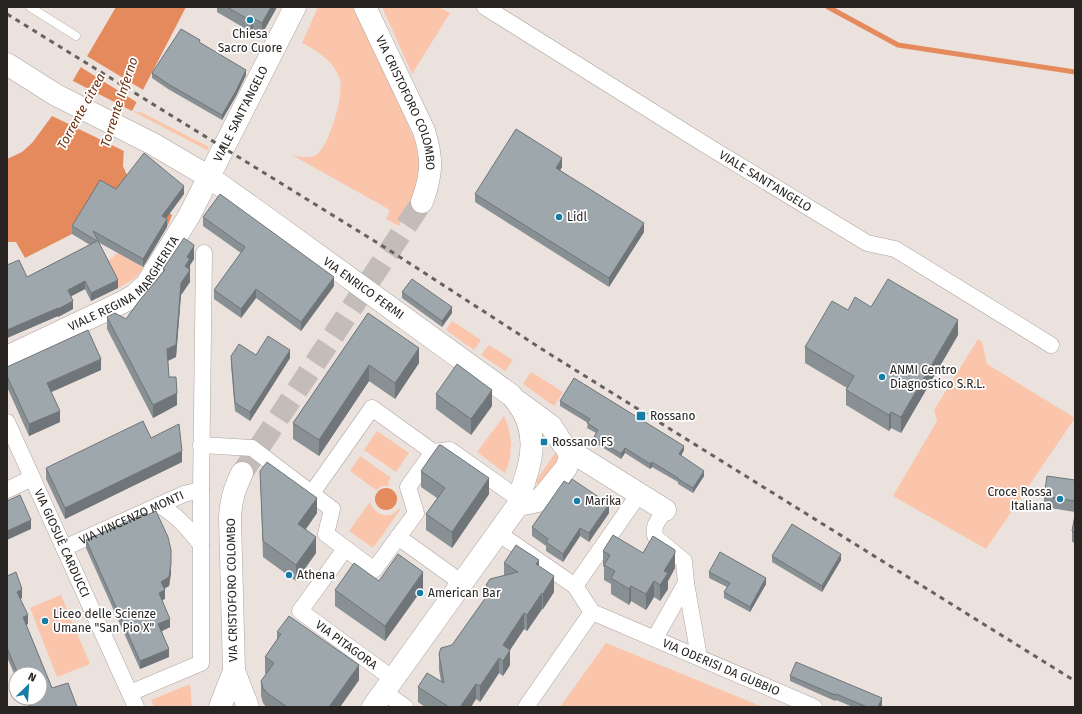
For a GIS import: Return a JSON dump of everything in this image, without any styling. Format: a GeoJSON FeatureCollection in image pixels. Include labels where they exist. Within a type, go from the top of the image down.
{"type":"FeatureCollection","features":[{"type":"Feature","properties":{"kind":"street","name":"VIALE SANT'ANGELO"},"geometry":{"type":"LineString","coordinates":[[209,177],[295,7]]}},
{"type":"Feature","properties":{"kind":"street","name":"VIA CRISTOFORO COLOMBO"},"geometry":{"type":"LineString","coordinates":[[365,7],[424,132],[429,149],[430,168],[428,186],[422,202]]}},
{"type":"Feature","properties":{"kind":"street","name":"VIALE SANT'ANGELO"},"geometry":{"type":"LineString","coordinates":[[485,7],[867,243],[895,249],[1051,345]]}},
{"type":"Feature","properties":{"kind":"street","name":"VIA ENRICO FERMI"},"geometry":{"type":"LineString","coordinates":[[7,64],[56,95],[153,144],[209,177],[511,395],[551,426],[567,448],[665,510]]}},
{"type":"Feature","properties":{"kind":"street","name":"VIALE REGINA MARGHERITA"},"geometry":{"type":"LineString","coordinates":[[7,357],[123,302],[146,285],[189,216],[209,177]]}},
{"type":"Feature","properties":{"kind":"street"},"geometry":{"type":"LineString","coordinates":[[133,700],[201,663],[200,490],[204,253]]}},
{"type":"Feature","properties":{"kind":"street"},"geometry":{"type":"LineString","coordinates":[[383,693],[519,502],[530,460],[532,438],[526,416],[516,400]]}},
{"type":"Feature","properties":{"kind":"street"},"geometry":{"type":"LineString","coordinates":[[312,493],[372,408],[433,452],[450,450],[519,502],[538,501],[563,473],[574,465],[598,468]]}},
{"type":"Feature","properties":{"kind":"street","name":"VIA GIOSUÈ CARDUCCI"},"geometry":{"type":"LineString","coordinates":[[7,422],[133,700]]}},
{"type":"Feature","properties":{"kind":"street"},"geometry":{"type":"LineString","coordinates":[[201,445],[252,448],[332,508],[326,534],[374,570],[416,513],[408,487],[433,452]]}},
{"type":"Feature","properties":{"kind":"street"},"geometry":{"type":"LineString","coordinates":[[563,473],[570,458],[567,448]]}},
{"type":"Feature","properties":{"kind":"street","name":"VIA CRISTOFORO COLOMBO"},"geometry":{"type":"LineString","coordinates":[[220,707],[234,671],[230,518],[231,502],[235,488],[242,473]]}},
{"type":"Feature","properties":{"kind":"street"},"geometry":{"type":"LineString","coordinates":[[7,490],[32,478]]}},
{"type":"Feature","properties":{"kind":"street","name":"VIA VINCENZO MONTI"},"geometry":{"type":"LineString","coordinates":[[64,548],[184,494],[200,490]]}},
{"type":"Feature","properties":{"kind":"street"},"geometry":{"type":"LineString","coordinates":[[575,586],[639,494]]}},
{"type":"Feature","properties":{"kind":"street"},"geometry":{"type":"LineString","coordinates":[[159,505],[183,523],[201,545]]}},
{"type":"Feature","properties":{"kind":"street"},"geometry":{"type":"LineString","coordinates":[[665,510],[655,526],[654,533],[656,538],[684,561],[686,583],[699,657]]}},
{"type":"Feature","properties":{"kind":"street"},"geometry":{"type":"LineString","coordinates":[[498,533],[575,586],[592,612],[526,707]]}},
{"type":"Feature","properties":{"kind":"street"},"geometry":{"type":"LineString","coordinates":[[398,537],[462,583]]}},
{"type":"Feature","properties":{"kind":"street","name":"VIA PITAGORA"},"geometry":{"type":"LineString","coordinates":[[345,549],[300,611],[383,693],[405,707]]}},
{"type":"Feature","properties":{"kind":"street","name":"VIA ODERISI DA GUBBIO"},"geometry":{"type":"LineString","coordinates":[[655,638],[686,583]]}},
{"type":"Feature","properties":{"kind":"street","name":"VIA ODERISI DA GUBBIO"},"geometry":{"type":"LineString","coordinates":[[592,612],[699,657],[789,701],[814,707]]}},
{"type":"Feature","properties":{"kind":"street"},"geometry":{"type":"LineString","coordinates":[[234,671],[248,707]]}},
{"type":"Feature","properties":{"kind":"lane"},"geometry":{"type":"LineString","coordinates":[[30,7],[76,36]]}},
{"type":"Feature","properties":{"kind":"shaded area"},"geometry":{"type":"Polygon","coordinates":[[[116,7],[186,7],[132,111],[124,146],[123,166],[129,180],[172,215],[167,227],[135,208],[72,234],[25,258],[16,242],[7,242],[7,159],[22,152],[32,143],[52,116],[116,7]]]}},
{"type":"Feature","properties":{"kind":"shaded area"},"geometry":{"type":"Polygon","coordinates":[[[318,7],[354,7],[415,141],[419,164],[416,184],[409,207],[399,226],[386,219],[390,210],[292,155],[310,157],[316,155],[321,150],[330,132],[340,97],[340,80],[330,62],[320,53],[302,43],[318,7]]]}},
{"type":"Feature","properties":{"kind":"shaded area"},"geometry":{"type":"Polygon","coordinates":[[[382,7],[439,7],[450,13],[412,74],[382,7]]]}},
{"type":"Feature","properties":{"kind":"shaded area"},"geometry":{"type":"Polygon","coordinates":[[[132,111],[143,113],[209,147],[207,150],[132,111]]]}},
{"type":"Feature","properties":{"kind":"shaded area"},"geometry":{"type":"Polygon","coordinates":[[[118,253],[144,268],[134,279],[118,288],[105,263],[118,253]]]}},
{"type":"Feature","properties":{"kind":"shaded area"},"geometry":{"type":"Polygon","coordinates":[[[452,321],[481,340],[474,350],[446,330],[452,321]]]}},
{"type":"Feature","properties":{"kind":"shaded area"},"geometry":{"type":"Polygon","coordinates":[[[978,339],[982,342],[987,364],[1075,418],[986,549],[893,496],[937,421],[934,410],[978,339]]]}},
{"type":"Feature","properties":{"kind":"shaded area"},"geometry":{"type":"Polygon","coordinates":[[[489,345],[513,360],[505,371],[481,355],[489,345]]]}},
{"type":"Feature","properties":{"kind":"shaded area"},"geometry":{"type":"Polygon","coordinates":[[[531,372],[563,392],[554,406],[523,384],[531,372]]]}},
{"type":"Feature","properties":{"kind":"shaded area"},"geometry":{"type":"Polygon","coordinates":[[[504,416],[509,430],[511,445],[508,466],[505,473],[477,452],[504,416]]]}},
{"type":"Feature","properties":{"kind":"shaded area"},"geometry":{"type":"Polygon","coordinates":[[[377,431],[409,453],[396,472],[364,450],[377,431]]]}},
{"type":"Feature","properties":{"kind":"shaded area"},"geometry":{"type":"Polygon","coordinates":[[[557,450],[563,455],[542,486],[535,482],[557,450]]]}},
{"type":"Feature","properties":{"kind":"shaded area"},"geometry":{"type":"Polygon","coordinates":[[[360,456],[391,478],[388,482],[389,486],[382,486],[376,490],[350,471],[360,456]]]}},
{"type":"Feature","properties":{"kind":"shaded area"},"geometry":{"type":"Polygon","coordinates":[[[386,488],[394,491],[397,499],[394,507],[386,510],[378,507],[375,499],[378,491],[386,488]]]}},
{"type":"Feature","properties":{"kind":"shaded area"},"geometry":{"type":"Polygon","coordinates":[[[370,502],[373,508],[382,515],[394,513],[399,508],[400,510],[373,548],[349,531],[370,502]]]}},
{"type":"Feature","properties":{"kind":"shaded area"},"geometry":{"type":"Polygon","coordinates":[[[61,595],[90,664],[57,677],[30,608],[61,595]]]}},
{"type":"Feature","properties":{"kind":"shaded area"},"geometry":{"type":"Polygon","coordinates":[[[606,643],[763,707],[560,707],[606,643]]]}},
{"type":"Feature","properties":{"kind":"shaded area"},"geometry":{"type":"Polygon","coordinates":[[[190,684],[192,707],[154,707],[151,700],[190,684]]]}},
{"type":"Feature","properties":{"kind":"pier"},"geometry":{"type":"Polygon","coordinates":[[[85,55],[145,91],[138,103],[79,66],[85,55]]]}},
{"type":"Feature","properties":{"kind":"pier"},"geometry":{"type":"Polygon","coordinates":[[[71,80],[134,112],[126,152],[50,115],[71,80]]]}},
{"type":"Feature","properties":{"kind":"building"},"geometry":{"type":"Polygon","coordinates":[[[227,7],[271,7],[262,23],[253,18],[251,21],[227,7]]]}},
{"type":"Feature","properties":{"kind":"building"},"geometry":{"type":"Polygon","coordinates":[[[181,29],[200,40],[199,42],[246,70],[222,115],[168,84],[152,73],[181,29]]]}},
{"type":"Feature","properties":{"kind":"building","name":"Lidl"},"geometry":{"type":"Polygon","coordinates":[[[516,129],[562,158],[556,168],[644,223],[609,278],[475,194],[516,129]]]}},
{"type":"Feature","properties":{"kind":"building"},"geometry":{"type":"Polygon","coordinates":[[[144,153],[184,186],[162,216],[167,219],[143,259],[93,231],[118,280],[91,293],[85,281],[68,290],[73,301],[58,309],[7,330],[7,265],[19,260],[27,277],[97,241],[72,226],[100,180],[116,189],[144,153]]]}},
{"type":"Feature","properties":{"kind":"building"},"geometry":{"type":"Polygon","coordinates":[[[220,194],[334,277],[301,322],[256,289],[241,309],[214,290],[245,247],[203,217],[220,194]]]}},
{"type":"Feature","properties":{"kind":"building"},"geometry":{"type":"Polygon","coordinates":[[[184,238],[194,246],[187,257],[190,259],[185,266],[190,270],[181,283],[176,345],[167,349],[169,377],[176,377],[177,393],[153,405],[107,317],[115,313],[126,319],[165,270],[163,269],[184,238]]]}},
{"type":"Feature","properties":{"kind":"building"},"geometry":{"type":"Polygon","coordinates":[[[412,279],[452,307],[442,321],[402,292],[412,279]]]}},
{"type":"Feature","properties":{"kind":"building","name":"ANMI Centro Diagnostico S.R.L."},"geometry":{"type":"Polygon","coordinates":[[[888,279],[958,320],[901,417],[891,412],[889,415],[846,390],[854,376],[805,347],[832,301],[848,310],[855,297],[871,307],[888,279]]]}},
{"type":"Feature","properties":{"kind":"building"},"geometry":{"type":"Polygon","coordinates":[[[368,313],[419,348],[395,383],[369,365],[319,440],[293,423],[368,313]]]}},
{"type":"Feature","properties":{"kind":"building"},"geometry":{"type":"Polygon","coordinates":[[[88,330],[101,359],[47,383],[60,411],[29,424],[7,376],[7,367],[88,330]]]}},
{"type":"Feature","properties":{"kind":"building"},"geometry":{"type":"Polygon","coordinates":[[[268,336],[290,350],[250,412],[235,403],[231,356],[239,344],[256,355],[268,336]]]}},
{"type":"Feature","properties":{"kind":"building"},"geometry":{"type":"Polygon","coordinates":[[[457,364],[492,390],[471,419],[436,394],[457,364]]]}},
{"type":"Feature","properties":{"kind":"building"},"geometry":{"type":"Polygon","coordinates":[[[574,378],[684,446],[679,454],[704,471],[693,488],[652,462],[650,464],[625,448],[621,454],[594,437],[598,430],[587,423],[590,419],[560,401],[574,378]]]}},
{"type":"Feature","properties":{"kind":"building"},"geometry":{"type":"Polygon","coordinates":[[[143,421],[151,438],[179,424],[182,451],[65,508],[46,468],[143,421]]]}},
{"type":"Feature","properties":{"kind":"building"},"geometry":{"type":"Polygon","coordinates":[[[439,445],[489,478],[452,532],[426,514],[445,488],[421,471],[439,445]]]}},
{"type":"Feature","properties":{"kind":"building"},"geometry":{"type":"Polygon","coordinates":[[[267,462],[317,498],[298,524],[316,537],[296,565],[263,541],[260,471],[267,462]]]}},
{"type":"Feature","properties":{"kind":"building"},"geometry":{"type":"Polygon","coordinates":[[[1047,476],[1075,480],[1075,501],[1044,496],[1047,476]]]}},
{"type":"Feature","properties":{"kind":"building"},"geometry":{"type":"Polygon","coordinates":[[[572,479],[609,504],[589,533],[580,528],[563,554],[546,542],[548,539],[532,527],[564,481],[569,484],[572,479]]]}},
{"type":"Feature","properties":{"kind":"building"},"geometry":{"type":"Polygon","coordinates":[[[20,495],[31,520],[7,531],[7,501],[20,495]]]}},
{"type":"Feature","properties":{"kind":"building"},"geometry":{"type":"Polygon","coordinates":[[[156,511],[168,537],[171,550],[169,577],[161,582],[165,590],[159,593],[170,619],[158,624],[169,649],[140,661],[86,540],[146,513],[147,515],[156,511]]]}},
{"type":"Feature","properties":{"kind":"building"},"geometry":{"type":"Polygon","coordinates":[[[1075,515],[1075,532],[1072,531],[1075,515]]]}},
{"type":"Feature","properties":{"kind":"building"},"geometry":{"type":"Polygon","coordinates":[[[792,524],[841,554],[822,586],[772,556],[792,524]]]}},
{"type":"Feature","properties":{"kind":"building"},"geometry":{"type":"Polygon","coordinates":[[[613,535],[643,553],[653,536],[675,550],[675,553],[664,571],[668,573],[660,585],[654,581],[646,594],[631,586],[629,589],[611,578],[615,571],[604,565],[610,555],[603,551],[613,535]]]}},
{"type":"Feature","properties":{"kind":"building"},"geometry":{"type":"Polygon","coordinates":[[[516,545],[539,560],[536,564],[554,576],[543,594],[542,593],[527,615],[524,613],[503,645],[510,650],[503,661],[499,658],[480,686],[476,684],[460,707],[449,707],[418,687],[427,673],[444,683],[439,654],[441,648],[452,645],[491,590],[486,585],[490,579],[518,572],[504,563],[516,545]]]}},
{"type":"Feature","properties":{"kind":"building"},"geometry":{"type":"Polygon","coordinates":[[[720,552],[766,578],[750,607],[724,592],[730,583],[709,572],[720,552]]]}},
{"type":"Feature","properties":{"kind":"building"},"geometry":{"type":"Polygon","coordinates":[[[398,554],[423,572],[385,626],[335,590],[354,563],[379,581],[398,554]]]}},
{"type":"Feature","properties":{"kind":"building","name":"Liceo delle Scienze Umane \"San Pio X\""},"geometry":{"type":"Polygon","coordinates":[[[16,572],[22,589],[17,592],[28,615],[23,617],[43,666],[15,666],[7,648],[7,576],[16,572]]]}},
{"type":"Feature","properties":{"kind":"building"},"geometry":{"type":"Polygon","coordinates":[[[289,616],[359,665],[329,707],[287,707],[267,693],[263,688],[261,681],[274,663],[265,657],[281,634],[277,632],[289,616]]]}},
{"type":"Feature","properties":{"kind":"building"},"geometry":{"type":"Polygon","coordinates":[[[796,662],[882,698],[878,707],[867,707],[790,676],[796,662]]]}},
{"type":"Feature","properties":{"kind":"building","name":"Liceo delle Scienze Umane \"San Pio X\""},"geometry":{"type":"Polygon","coordinates":[[[48,678],[52,688],[68,683],[77,707],[26,707],[48,706],[48,678]]]}},
{"type":"Feature","properties":{"kind":"waterway"},"geometry":{"type":"LineString","coordinates":[[828,7],[898,45],[1075,72]]}},
{"type":"Feature","properties":{"kind":"tunnel"},"geometry":{"type":"LineString","coordinates":[[242,473],[422,202]]}},
{"type":"Feature","properties":{"kind":"railway"},"geometry":{"type":"LineString","coordinates":[[7,14],[389,250],[548,353],[1075,681]]}},
{"type":"Feature","properties":{"kind":"place","name":"Chiesa Sacro Cuore"},"geometry":{"type":"Point","coordinates":[250,20]}},
{"type":"Feature","properties":{"kind":"place","name":"Lidl"},"geometry":{"type":"Point","coordinates":[559,217]}},
{"type":"Feature","properties":{"kind":"place","name":"ANMI Centro Diagnostico S.R.L."},"geometry":{"type":"Point","coordinates":[882,377]}},
{"type":"Feature","properties":{"kind":"place","name":"Rossano"},"geometry":{"type":"Point","coordinates":[641,416]}},
{"type":"Feature","properties":{"kind":"place","name":"Rossano FS"},"geometry":{"type":"Point","coordinates":[544,442]}},
{"type":"Feature","properties":{"kind":"place","name":"Croce Rossa Italiana"},"geometry":{"type":"Point","coordinates":[1060,499]}},
{"type":"Feature","properties":{"kind":"place","name":"Marika"},"geometry":{"type":"Point","coordinates":[577,501]}},
{"type":"Feature","properties":{"kind":"place","name":"Athena"},"geometry":{"type":"Point","coordinates":[289,575]}},
{"type":"Feature","properties":{"kind":"place","name":"American Bar"},"geometry":{"type":"Point","coordinates":[420,593]}},
{"type":"Feature","properties":{"kind":"place","name":"Liceo delle Scienze Umane \"San Pio X\""},"geometry":{"type":"Point","coordinates":[45,621]}},
{"type":"Feature","properties":{"kind":"water label","name":"Torrente Inferno"},"geometry":{"type":"Point","coordinates":[119,102]}},
{"type":"Feature","properties":{"kind":"water label","name":"Torrente citrea"},"geometry":{"type":"Point","coordinates":[81,111]}}]}
